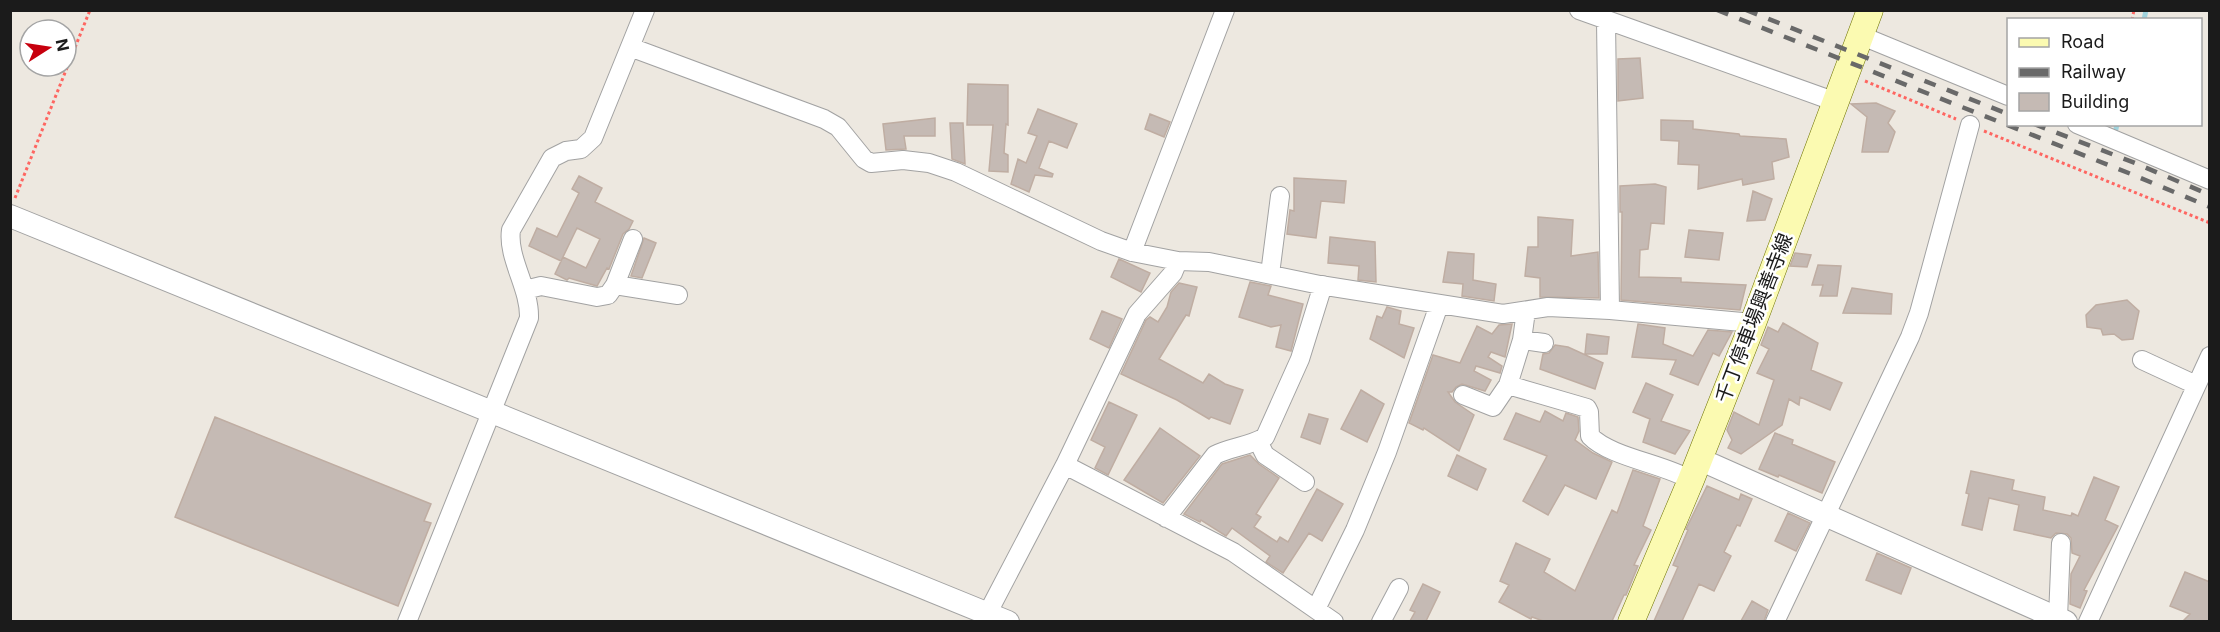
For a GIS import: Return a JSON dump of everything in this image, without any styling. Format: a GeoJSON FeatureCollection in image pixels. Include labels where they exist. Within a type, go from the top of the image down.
{"type":"FeatureCollection","features":[{"type":"Feature","properties":{"kind":"main road","name":"千丁停車場興善寺線"},"geometry":{"type":"LineString","coordinates":[[1631,621],[1695,470],[1753,323],[1870,10]]}},
{"type":"Feature","properties":{"kind":"street"},"geometry":{"type":"LineString","coordinates":[[407,621],[529,318],[528,298],[510,242],[511,230],[552,158],[566,151],[581,149],[593,138],[645,10]]}},
{"type":"Feature","properties":{"kind":"street"},"geometry":{"type":"LineString","coordinates":[[1132,252],[1225,10]]}},
{"type":"Feature","properties":{"kind":"street"},"geometry":{"type":"LineString","coordinates":[[1578,10],[1836,102]]}},
{"type":"Feature","properties":{"kind":"street"},"geometry":{"type":"LineString","coordinates":[[1606,21],[1610,310]]}},
{"type":"Feature","properties":{"kind":"street"},"geometry":{"type":"LineString","coordinates":[[1862,36],[2007,96]]}},
{"type":"Feature","properties":{"kind":"street"},"geometry":{"type":"LineString","coordinates":[[630,47],[824,119],[838,128],[864,159],[871,162],[903,160],[929,163],[956,172],[1101,241],[1132,252],[1178,261],[1209,262],[1323,285],[1503,314],[1548,307],[1610,310],[1753,323]]}},
{"type":"Feature","properties":{"kind":"street"},"geometry":{"type":"LineString","coordinates":[[1775,621],[1910,337],[1919,313],[1970,125]]}},
{"type":"Feature","properties":{"kind":"street"},"geometry":{"type":"LineString","coordinates":[[2082,126],[2210,180]]}},
{"type":"Feature","properties":{"kind":"street"},"geometry":{"type":"LineString","coordinates":[[1270,274],[1280,196]]}},
{"type":"Feature","properties":{"kind":"street"},"geometry":{"type":"LineString","coordinates":[[13,207],[491,411],[993,619],[1137,314],[1173,273],[1178,261]]}},
{"type":"Feature","properties":{"kind":"street"},"geometry":{"type":"LineString","coordinates":[[525,290],[541,286],[597,297],[608,295],[615,285],[633,239]]}},
{"type":"Feature","properties":{"kind":"street"},"geometry":{"type":"LineString","coordinates":[[615,285],[678,295]]}},
{"type":"Feature","properties":{"kind":"street"},"geometry":{"type":"LineString","coordinates":[[1166,518],[1215,455],[1265,437],[1300,359],[1323,285]]}},
{"type":"Feature","properties":{"kind":"street"},"geometry":{"type":"LineString","coordinates":[[1316,609],[1363,511],[1387,452],[1439,305]]}},
{"type":"Feature","properties":{"kind":"street"},"geometry":{"type":"LineString","coordinates":[[1463,396],[1492,407],[1508,385],[1522,340],[1526,311]]}},
{"type":"Feature","properties":{"kind":"street"},"geometry":{"type":"LineString","coordinates":[[1522,340],[1544,343]]}},
{"type":"Feature","properties":{"kind":"street"},"geometry":{"type":"LineString","coordinates":[[2088,621],[2210,356]]}},
{"type":"Feature","properties":{"kind":"street"},"geometry":{"type":"LineString","coordinates":[[2142,360],[2196,385]]}},
{"type":"Feature","properties":{"kind":"street"},"geometry":{"type":"LineString","coordinates":[[1508,385],[1587,408],[1590,436],[1595,442],[1678,472],[1695,470],[1824,516],[2062,620],[2061,543]]}},
{"type":"Feature","properties":{"kind":"street"},"geometry":{"type":"LineString","coordinates":[[1258,441],[1265,455],[1305,482]]}},
{"type":"Feature","properties":{"kind":"street"},"geometry":{"type":"LineString","coordinates":[[1065,465],[1233,552],[1334,621]]}},
{"type":"Feature","properties":{"kind":"street"},"geometry":{"type":"LineString","coordinates":[[1381,621],[1399,588]]}},
{"type":"Feature","properties":{"kind":"path"},"geometry":{"type":"LineString","coordinates":[[13,207],[90,10]]}},
{"type":"Feature","properties":{"kind":"path"},"geometry":{"type":"LineString","coordinates":[[1847,73],[2210,223]]}},
{"type":"Feature","properties":{"kind":"building"},"geometry":{"type":"Polygon","coordinates":[[[1640,58],[1643,98],[1618,101],[1618,59],[1640,58]]]}},
{"type":"Feature","properties":{"kind":"building"},"geometry":{"type":"Polygon","coordinates":[[[968,84],[1008,85],[1008,125],[1006,124],[1004,153],[1008,155],[1008,172],[989,171],[993,125],[967,125],[968,84]]]}},
{"type":"Feature","properties":{"kind":"building"},"geometry":{"type":"Polygon","coordinates":[[[1876,103],[1895,111],[1888,123],[1895,132],[1888,152],[1862,152],[1867,117],[1851,104],[1876,103]]]}},
{"type":"Feature","properties":{"kind":"building"},"geometry":{"type":"Polygon","coordinates":[[[1038,109],[1077,124],[1067,148],[1049,141],[1039,168],[1053,174],[1052,177],[1035,175],[1029,192],[1011,184],[1018,159],[1026,163],[1037,136],[1028,133],[1038,109]]]}},
{"type":"Feature","properties":{"kind":"building"},"geometry":{"type":"Polygon","coordinates":[[[1150,114],[1170,122],[1164,137],[1145,129],[1150,114]]]}},
{"type":"Feature","properties":{"kind":"building"},"geometry":{"type":"Polygon","coordinates":[[[935,118],[935,136],[904,136],[906,149],[886,150],[883,124],[935,118]]]}},
{"type":"Feature","properties":{"kind":"building"},"geometry":{"type":"Polygon","coordinates":[[[1661,120],[1693,121],[1693,129],[1739,134],[1740,136],[1786,139],[1789,157],[1772,162],[1774,179],[1743,185],[1742,179],[1698,189],[1699,165],[1678,164],[1679,141],[1661,140],[1661,120]]]}},
{"type":"Feature","properties":{"kind":"building"},"geometry":{"type":"Polygon","coordinates":[[[950,123],[963,123],[965,164],[952,159],[950,123]]]}},
{"type":"Feature","properties":{"kind":"building"},"geometry":{"type":"Polygon","coordinates":[[[579,176],[602,188],[595,202],[633,221],[623,234],[609,269],[607,268],[597,286],[569,278],[567,280],[555,274],[563,257],[586,268],[600,239],[577,228],[561,261],[529,246],[537,228],[557,237],[579,193],[572,189],[579,176]]]}},
{"type":"Feature","properties":{"kind":"building"},"geometry":{"type":"Polygon","coordinates":[[[1294,178],[1346,181],[1344,203],[1321,201],[1316,238],[1287,234],[1290,210],[1294,211],[1294,178]]]}},
{"type":"Feature","properties":{"kind":"building"},"geometry":{"type":"Polygon","coordinates":[[[1655,184],[1666,187],[1664,224],[1651,223],[1648,249],[1640,250],[1639,277],[1681,278],[1681,282],[1746,285],[1740,310],[1621,300],[1620,186],[1655,184]]]}},
{"type":"Feature","properties":{"kind":"building"},"geometry":{"type":"Polygon","coordinates":[[[1753,191],[1772,199],[1765,220],[1747,221],[1753,191]]]}},
{"type":"Feature","properties":{"kind":"building"},"geometry":{"type":"Polygon","coordinates":[[[1538,217],[1573,220],[1571,256],[1598,252],[1599,298],[1540,297],[1540,278],[1525,276],[1528,247],[1538,247],[1538,217]]]}},
{"type":"Feature","properties":{"kind":"building"},"geometry":{"type":"Polygon","coordinates":[[[1689,230],[1723,233],[1719,260],[1685,257],[1689,230]]]}},
{"type":"Feature","properties":{"kind":"building"},"geometry":{"type":"Polygon","coordinates":[[[1330,237],[1375,242],[1376,282],[1358,280],[1359,266],[1328,263],[1330,237]]]}},
{"type":"Feature","properties":{"kind":"building"},"geometry":{"type":"Polygon","coordinates":[[[644,238],[656,243],[642,278],[631,276],[644,238]]]}},
{"type":"Feature","properties":{"kind":"building"},"geometry":{"type":"Polygon","coordinates":[[[1448,252],[1474,254],[1473,280],[1496,284],[1494,301],[1462,296],[1463,284],[1443,282],[1448,252]]]}},
{"type":"Feature","properties":{"kind":"building"},"geometry":{"type":"Polygon","coordinates":[[[1795,253],[1811,255],[1807,267],[1790,266],[1795,253]]]}},
{"type":"Feature","properties":{"kind":"building"},"geometry":{"type":"Polygon","coordinates":[[[1119,259],[1150,273],[1141,292],[1111,277],[1119,259]]]}},
{"type":"Feature","properties":{"kind":"building"},"geometry":{"type":"Polygon","coordinates":[[[1818,265],[1841,266],[1837,296],[1820,296],[1823,285],[1812,285],[1818,265]]]}},
{"type":"Feature","properties":{"kind":"building"},"geometry":{"type":"Polygon","coordinates":[[[1250,282],[1271,286],[1268,295],[1303,304],[1291,351],[1276,347],[1281,325],[1271,327],[1239,317],[1250,282]]]}},
{"type":"Feature","properties":{"kind":"building"},"geometry":{"type":"Polygon","coordinates":[[[1179,283],[1197,287],[1189,316],[1186,315],[1159,359],[1203,383],[1209,374],[1225,384],[1243,390],[1230,424],[1211,417],[1209,419],[1177,400],[1121,374],[1146,320],[1150,317],[1158,322],[1167,307],[1171,292],[1179,283]]]}},
{"type":"Feature","properties":{"kind":"building"},"geometry":{"type":"Polygon","coordinates":[[[1852,288],[1892,294],[1891,314],[1843,313],[1852,288]]]}},
{"type":"Feature","properties":{"kind":"building"},"geometry":{"type":"Polygon","coordinates":[[[2127,300],[2139,311],[2133,339],[2122,340],[2114,334],[2103,335],[2101,329],[2087,327],[2086,315],[2096,305],[2127,300]]]}},
{"type":"Feature","properties":{"kind":"building"},"geometry":{"type":"Polygon","coordinates":[[[1387,307],[1401,311],[1399,324],[1414,328],[1404,358],[1370,339],[1377,316],[1382,318],[1387,307]]]}},
{"type":"Feature","properties":{"kind":"building"},"geometry":{"type":"Polygon","coordinates":[[[1102,311],[1122,319],[1109,348],[1090,339],[1102,311]]]}},
{"type":"Feature","properties":{"kind":"building"},"geometry":{"type":"Polygon","coordinates":[[[1783,323],[1818,343],[1811,370],[1842,383],[1830,410],[1800,397],[1799,405],[1789,399],[1782,425],[1741,454],[1728,448],[1732,440],[1727,430],[1734,412],[1759,425],[1774,380],[1757,373],[1769,349],[1761,345],[1768,327],[1778,332],[1783,323]]]}},
{"type":"Feature","properties":{"kind":"building"},"geometry":{"type":"Polygon","coordinates":[[[1512,324],[1505,357],[1491,352],[1488,357],[1502,366],[1500,373],[1476,366],[1474,371],[1491,380],[1485,391],[1462,384],[1452,392],[1448,392],[1455,402],[1474,415],[1459,451],[1424,428],[1423,430],[1409,423],[1433,355],[1460,363],[1477,326],[1492,334],[1499,325],[1512,324]]]}},
{"type":"Feature","properties":{"kind":"building"},"geometry":{"type":"Polygon","coordinates":[[[1638,324],[1665,328],[1663,344],[1693,356],[1708,330],[1732,332],[1719,356],[1713,353],[1698,385],[1670,374],[1676,360],[1632,357],[1638,324]]]}},
{"type":"Feature","properties":{"kind":"building"},"geometry":{"type":"Polygon","coordinates":[[[1587,334],[1609,337],[1607,354],[1585,354],[1587,334]]]}},
{"type":"Feature","properties":{"kind":"building"},"geometry":{"type":"Polygon","coordinates":[[[1555,345],[1568,347],[1603,363],[1595,389],[1540,369],[1543,354],[1549,353],[1555,345]]]}},
{"type":"Feature","properties":{"kind":"building"},"geometry":{"type":"Polygon","coordinates":[[[1646,383],[1673,395],[1661,421],[1690,431],[1675,454],[1643,442],[1650,419],[1633,412],[1646,383]]]}},
{"type":"Feature","properties":{"kind":"building"},"geometry":{"type":"Polygon","coordinates":[[[1361,390],[1384,404],[1367,442],[1341,429],[1361,390]]]}},
{"type":"Feature","properties":{"kind":"building"},"geometry":{"type":"Polygon","coordinates":[[[1109,402],[1137,415],[1108,475],[1095,468],[1105,447],[1091,440],[1109,402]]]}},
{"type":"Feature","properties":{"kind":"building"},"geometry":{"type":"Polygon","coordinates":[[[1545,411],[1563,421],[1566,413],[1578,417],[1579,431],[1575,440],[1593,453],[1612,462],[1596,499],[1565,485],[1548,515],[1523,501],[1547,456],[1504,439],[1516,413],[1540,422],[1545,411]]]}},
{"type":"Feature","properties":{"kind":"building"},"geometry":{"type":"Polygon","coordinates":[[[1309,414],[1328,419],[1320,444],[1301,437],[1309,414]]]}},
{"type":"Feature","properties":{"kind":"building"},"geometry":{"type":"Polygon","coordinates":[[[215,417],[431,504],[424,521],[431,523],[398,606],[175,517],[215,417]]]}},
{"type":"Feature","properties":{"kind":"building"},"geometry":{"type":"Polygon","coordinates":[[[1160,428],[1200,456],[1163,503],[1124,480],[1160,428]]]}},
{"type":"Feature","properties":{"kind":"building"},"geometry":{"type":"Polygon","coordinates":[[[1775,433],[1793,440],[1792,444],[1835,462],[1822,493],[1759,469],[1775,433]]]}},
{"type":"Feature","properties":{"kind":"building"},"geometry":{"type":"Polygon","coordinates":[[[1250,455],[1279,478],[1256,514],[1261,517],[1254,527],[1277,542],[1280,537],[1288,542],[1317,489],[1343,504],[1322,541],[1309,533],[1283,573],[1266,562],[1270,556],[1232,528],[1226,536],[1201,520],[1200,522],[1184,514],[1222,464],[1250,455]]]}},
{"type":"Feature","properties":{"kind":"building"},"geometry":{"type":"Polygon","coordinates":[[[1457,455],[1486,469],[1477,490],[1448,476],[1457,455]]]}},
{"type":"Feature","properties":{"kind":"building"},"geometry":{"type":"Polygon","coordinates":[[[1633,470],[1660,479],[1643,526],[1651,530],[1634,565],[1638,566],[1626,595],[1612,621],[1543,621],[1532,617],[1531,619],[1499,602],[1509,585],[1500,581],[1516,543],[1550,559],[1544,572],[1575,591],[1612,510],[1617,513],[1633,470]]]}},
{"type":"Feature","properties":{"kind":"building"},"geometry":{"type":"Polygon","coordinates":[[[1971,471],[2014,480],[2012,490],[2045,497],[2043,510],[2071,516],[2072,513],[2078,516],[2094,477],[2119,487],[2105,520],[2118,526],[2084,590],[2087,591],[2080,608],[2070,604],[2071,574],[2080,556],[2072,553],[2071,538],[2067,534],[2056,533],[2051,538],[2014,530],[2019,505],[1989,498],[1982,530],[1962,525],[1969,494],[1966,493],[1971,471]]]}},
{"type":"Feature","properties":{"kind":"building"},"geometry":{"type":"Polygon","coordinates":[[[1707,486],[1739,500],[1741,494],[1752,499],[1740,526],[1737,525],[1724,552],[1731,556],[1714,591],[1699,584],[1682,621],[1654,621],[1678,567],[1673,565],[1688,530],[1686,529],[1707,486]]]}},
{"type":"Feature","properties":{"kind":"building"},"geometry":{"type":"Polygon","coordinates":[[[1788,513],[1810,523],[1796,551],[1775,541],[1788,513]]]}},
{"type":"Feature","properties":{"kind":"building"},"geometry":{"type":"Polygon","coordinates":[[[1877,553],[1911,568],[1901,594],[1866,580],[1877,553]]]}},
{"type":"Feature","properties":{"kind":"building"},"geometry":{"type":"Polygon","coordinates":[[[2185,572],[2210,582],[2210,621],[2183,621],[2190,614],[2170,606],[2185,572]]]}},
{"type":"Feature","properties":{"kind":"building"},"geometry":{"type":"Polygon","coordinates":[[[1423,584],[1440,592],[1426,621],[1410,621],[1415,612],[1410,610],[1423,584]]]}},
{"type":"Feature","properties":{"kind":"building"},"geometry":{"type":"Polygon","coordinates":[[[1752,601],[1768,610],[1764,621],[1741,621],[1752,601]]]}},
{"type":"Feature","properties":{"kind":"waterway"},"geometry":{"type":"LineString","coordinates":[[2144,18],[2146,10]]}},
{"type":"Feature","properties":{"kind":"railway"},"geometry":{"type":"LineString","coordinates":[[1717,10],[2007,125]]}},
{"type":"Feature","properties":{"kind":"railway"},"geometry":{"type":"LineString","coordinates":[[1746,10],[2007,114]]}},
{"type":"Feature","properties":{"kind":"railway"},"geometry":{"type":"LineString","coordinates":[[2010,126],[2210,207]]}},
{"type":"Feature","properties":{"kind":"railway"},"geometry":{"type":"LineString","coordinates":[[2039,126],[2210,195]]}}]}
